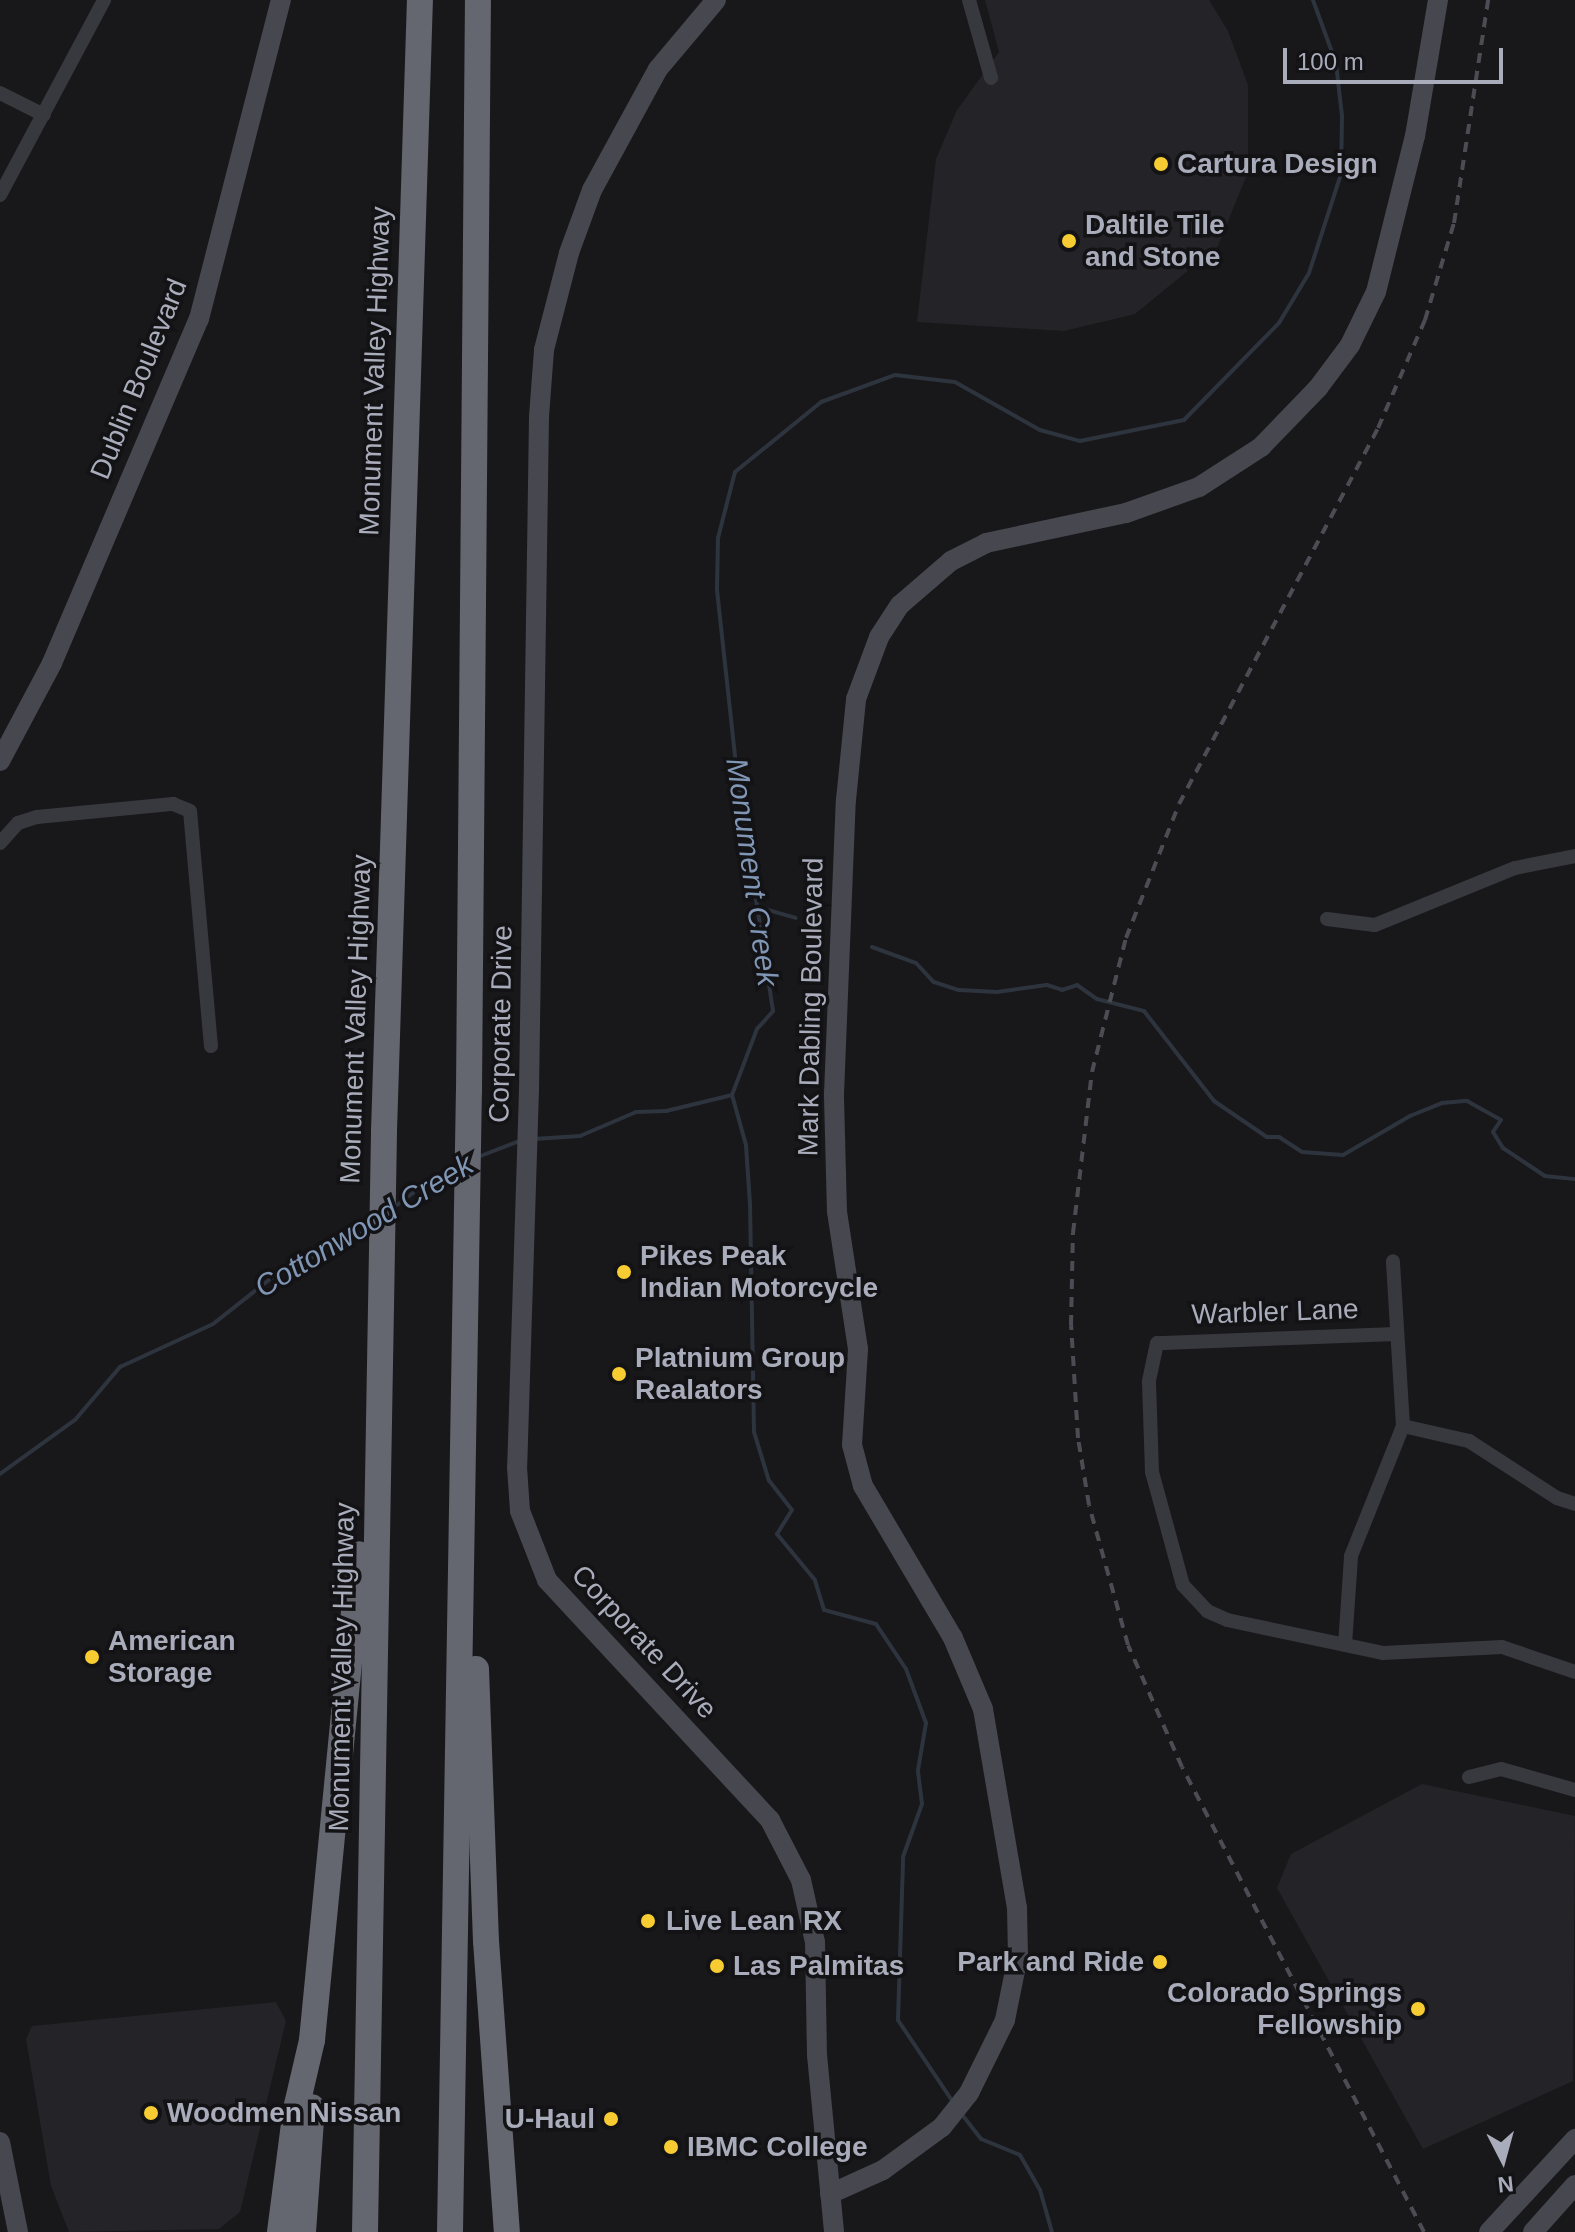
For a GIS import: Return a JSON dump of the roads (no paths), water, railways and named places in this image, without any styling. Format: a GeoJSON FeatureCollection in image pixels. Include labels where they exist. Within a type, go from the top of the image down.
{"type":"FeatureCollection","features":[{"type":"Feature","properties":{"kind":"highway","name":"Monument Valley Highway"},"geometry":{"type":"LineString","coordinates":[[365,2232],[384,1131],[420,0]]}},
{"type":"Feature","properties":{"kind":"highway"},"geometry":{"type":"LineString","coordinates":[[450,2232],[469,1091],[478,0]]}},
{"type":"Feature","properties":{"kind":"highway"},"geometry":{"type":"LineString","coordinates":[[463,1422],[473,1569],[486,1941],[507,2232]]}},
{"type":"Feature","properties":{"kind":"highway"},"geometry":{"type":"LineString","coordinates":[[280,2232],[296,2109],[312,2040],[360,1558],[378,1436]]}},
{"type":"Feature","properties":{"kind":"highway"},"geometry":{"type":"LineString","coordinates":[[303,2232],[316,2064],[312,2040]]}},
{"type":"Feature","properties":{"kind":"street"},"geometry":{"type":"LineString","coordinates":[[0,195],[104,0]]}},
{"type":"Feature","properties":{"kind":"street","name":"Dublin Boulevard"},"geometry":{"type":"LineString","coordinates":[[0,761],[52,663],[199,319],[281,0]]}},
{"type":"Feature","properties":{"kind":"street","name":"Corporate Drive"},"geometry":{"type":"LineString","coordinates":[[716,0],[658,69],[598,177],[569,253],[544,350],[539,417],[529,1090],[517,1467],[520,1511],[530,1546],[547,1580],[579,1619],[770,1820],[801,1880],[815,1942],[817,2055],[834,2232]]}},
{"type":"Feature","properties":{"kind":"street"},"geometry":{"type":"LineString","coordinates":[[969,0],[991,78]]}},
{"type":"Feature","properties":{"kind":"street","name":"Mark Dabling Boulevard"},"geometry":{"type":"LineString","coordinates":[[830,2194],[883,2170],[942,2127],[969,2093],[990,2056],[1016,1984],[1017,1908],[983,1709],[953,1638],[863,1486],[852,1445],[858,1349],[837,1212],[834,1094],[846,788],[856,699],[879,637],[900,605],[951,561],[997,539],[1126,513],[1199,487],[1261,447],[1318,388],[1350,345],[1376,292],[1409,164],[1438,0]]}},
{"type":"Feature","properties":{"kind":"street"},"geometry":{"type":"LineString","coordinates":[[0,93],[44,115]]}},
{"type":"Feature","properties":{"kind":"street"},"geometry":{"type":"LineString","coordinates":[[0,843],[18,823],[37,817],[173,804],[190,811],[211,1046]]}},
{"type":"Feature","properties":{"kind":"street"},"geometry":{"type":"LineString","coordinates":[[1327,919],[1375,925],[1515,868],[1575,856]]}},
{"type":"Feature","properties":{"kind":"street"},"geometry":{"type":"LineString","coordinates":[[1393,1261],[1403,1426],[1351,1556],[1345,1645],[1404,1655],[1502,1647],[1575,1672]]}},
{"type":"Feature","properties":{"kind":"street","name":"Warbler Lane"},"geometry":{"type":"LineString","coordinates":[[1345,1645],[1227,1620],[1200,1606],[1183,1585],[1152,1472],[1149,1382],[1157,1343],[1396,1334]]}},
{"type":"Feature","properties":{"kind":"street"},"geometry":{"type":"LineString","coordinates":[[1403,1426],[1469,1441],[1557,1498],[1575,1504]]}},
{"type":"Feature","properties":{"kind":"street"},"geometry":{"type":"LineString","coordinates":[[1469,1777],[1501,1769],[1575,1790]]}},
{"type":"Feature","properties":{"kind":"street"},"geometry":{"type":"LineString","coordinates":[[1489,2232],[1575,2139]]}},
{"type":"Feature","properties":{"kind":"street"},"geometry":{"type":"LineString","coordinates":[[0,2142],[18,2232]]}},
{"type":"Feature","properties":{"kind":"street"},"geometry":{"type":"LineString","coordinates":[[1533,2232],[1575,2185]]}},
{"type":"Feature","properties":{"kind":"waterway","name":"Monument Creek"},"geometry":{"type":"LineString","coordinates":[[953,2102],[898,2020],[903,1857],[922,1804],[918,1770],[926,1723],[906,1669],[876,1624],[824,1610],[815,1580],[777,1534],[792,1510],[769,1481],[754,1432],[750,1204],[746,1145],[732,1095],[757,1029],[773,1011],[736,765],[717,589],[718,538],[735,472],[821,402],[895,375],[955,382],[1040,430],[1080,441],[1184,420],[1279,323],[1309,273],[1341,174],[1342,116],[1336,63],[1313,0]]}},
{"type":"Feature","properties":{"kind":"waterway"},"geometry":{"type":"LineString","coordinates":[[761,908],[796,918]]}},
{"type":"Feature","properties":{"kind":"waterway"},"geometry":{"type":"LineString","coordinates":[[872,947],[916,963],[934,982],[959,990],[997,992],[1047,985],[1062,990],[1077,985],[1097,999],[1144,1011],[1214,1101],[1267,1137],[1279,1137],[1302,1152],[1343,1155],[1410,1116],[1442,1103],[1467,1101],[1501,1120],[1493,1132],[1503,1148],[1545,1176],[1575,1179]]}},
{"type":"Feature","properties":{"kind":"waterway","name":"Cottonwood Creek"},"geometry":{"type":"LineString","coordinates":[[534,1139],[580,1136],[636,1112],[666,1111],[732,1095]]}},
{"type":"Feature","properties":{"kind":"waterway","name":"Cottonwood Creek"},"geometry":{"type":"LineString","coordinates":[[478,1157],[522,1140]]}},
{"type":"Feature","properties":{"kind":"waterway","name":"Cottonwood Creek"},"geometry":{"type":"LineString","coordinates":[[393,1208],[423,1185],[457,1169]]}},
{"type":"Feature","properties":{"kind":"waterway","name":"Cottonwood Creek"},"geometry":{"type":"LineString","coordinates":[[0,1474],[75,1420],[120,1367],[213,1324],[283,1269],[353,1240],[371,1226]]}},
{"type":"Feature","properties":{"kind":"waterway","name":"Monument Creek"},"geometry":{"type":"LineString","coordinates":[[960,2112],[981,2139],[1020,2155],[1040,2190],[1052,2232]]}},
{"type":"Feature","properties":{"kind":"railway"},"geometry":{"type":"LineString","coordinates":[[1424,2232],[1182,1767],[1128,1645],[1089,1505],[1078,1438],[1071,1325],[1073,1233],[1092,1072],[1126,938],[1179,804],[1378,428],[1425,320],[1454,223],[1488,0]]}},
{"type":"Feature","properties":{"kind":"place","name":"Cartura Design"},"geometry":{"type":"Point","coordinates":[1161,164]}},
{"type":"Feature","properties":{"kind":"place","name":"Daltile Tile and Stone"},"geometry":{"type":"Point","coordinates":[1069,241]}},
{"type":"Feature","properties":{"kind":"place","name":"Pikes Peak Indian Motorcycle"},"geometry":{"type":"Point","coordinates":[624,1272]}},
{"type":"Feature","properties":{"kind":"place","name":"Platnium Group Realators"},"geometry":{"type":"Point","coordinates":[619,1374]}},
{"type":"Feature","properties":{"kind":"place","name":"American Storage"},"geometry":{"type":"Point","coordinates":[92,1657]}},
{"type":"Feature","properties":{"kind":"place","name":"Live Lean RX"},"geometry":{"type":"Point","coordinates":[648,1921]}},
{"type":"Feature","properties":{"kind":"place","name":"Park and Ride"},"geometry":{"type":"Point","coordinates":[1160,1962]}},
{"type":"Feature","properties":{"kind":"place","name":"Las Palmitas"},"geometry":{"type":"Point","coordinates":[717,1966]}},
{"type":"Feature","properties":{"kind":"place","name":"Colorado Springs Fellowship"},"geometry":{"type":"Point","coordinates":[1418,2009]}},
{"type":"Feature","properties":{"kind":"place","name":"Woodmen Nissan"},"geometry":{"type":"Point","coordinates":[151,2113]}},
{"type":"Feature","properties":{"kind":"place","name":"U-Haul"},"geometry":{"type":"Point","coordinates":[611,2119]}},
{"type":"Feature","properties":{"kind":"place","name":"IBMC College"},"geometry":{"type":"Point","coordinates":[671,2147]}}]}
